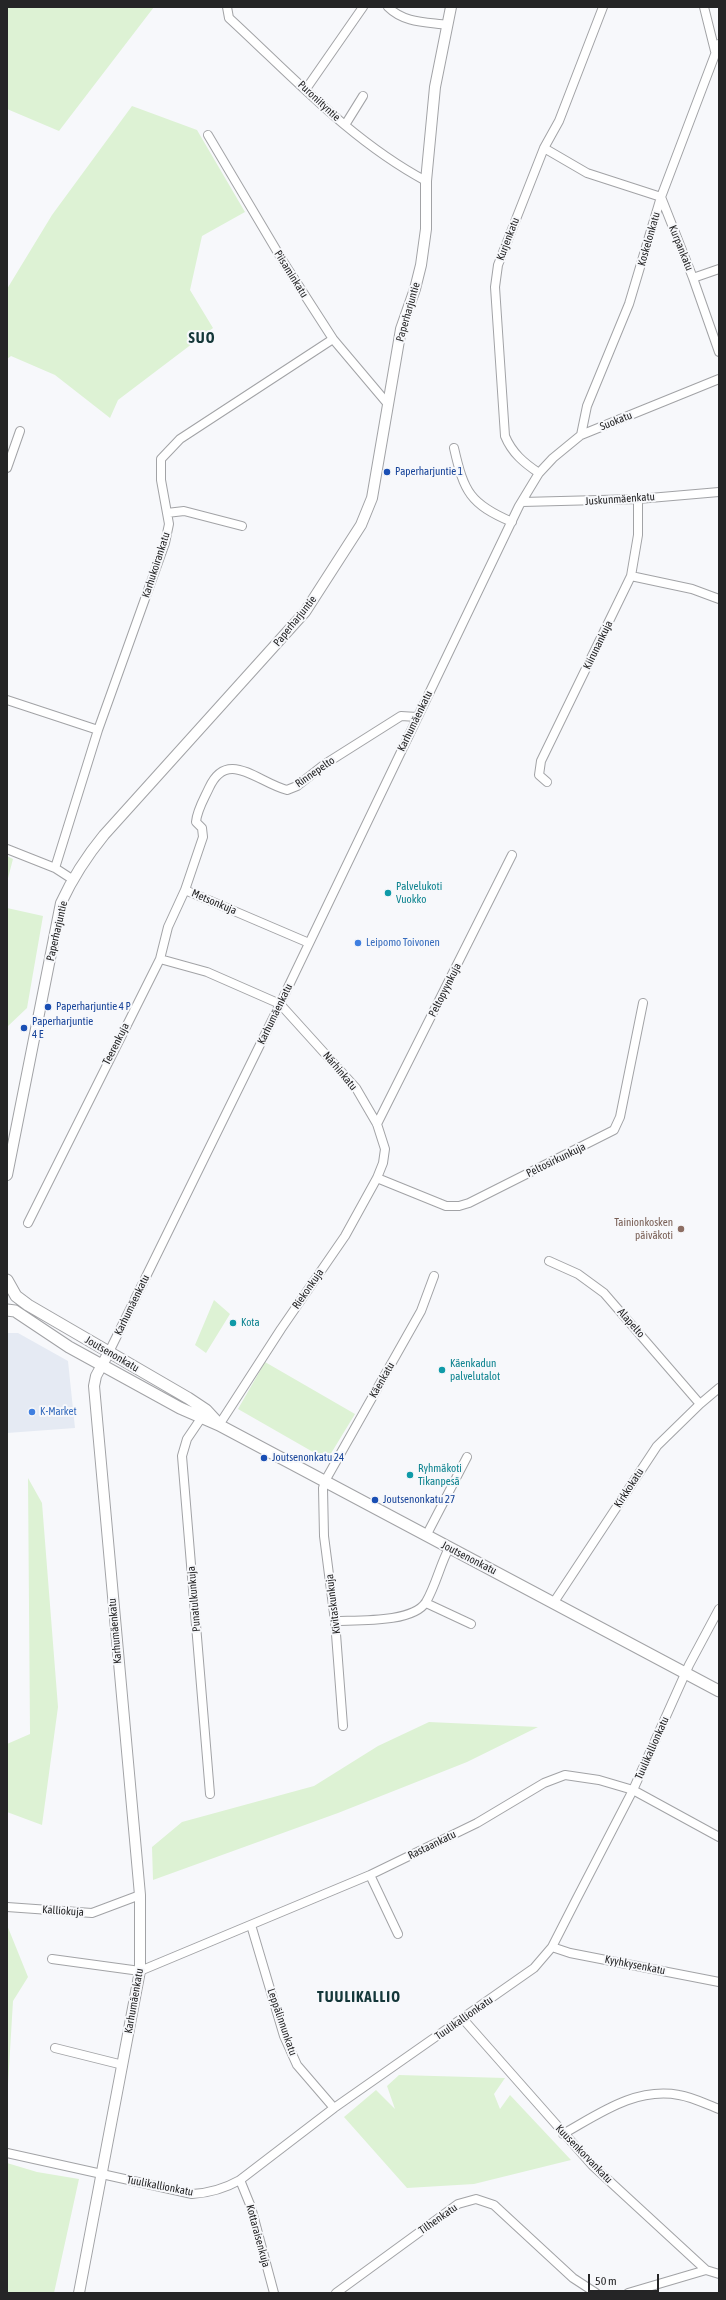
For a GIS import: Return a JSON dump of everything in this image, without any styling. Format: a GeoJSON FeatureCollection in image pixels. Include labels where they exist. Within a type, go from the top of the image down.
{"type":"FeatureCollection","features":[{"type":"Feature","properties":{"kind":"main road","name":"Joutsenonkatu"},"geometry":{"type":"LineString","coordinates":[[7,1280],[16,1296],[22,1302],[109,1352],[219,1425],[719,1691]]}},
{"type":"Feature","properties":{"kind":"main road"},"geometry":{"type":"LineString","coordinates":[[7,1286],[7,1298]]}},
{"type":"Feature","properties":{"kind":"main road","name":"Joutsenonkatu"},"geometry":{"type":"LineString","coordinates":[[7,1310],[15,1311],[69,1347],[204,1414]]}},
{"type":"Feature","properties":{"kind":"street","name":"Puroniityntie"},"geometry":{"type":"LineString","coordinates":[[227,7],[229,18],[361,140],[396,165],[426,181]]}},
{"type":"Feature","properties":{"kind":"street"},"geometry":{"type":"LineString","coordinates":[[306,89],[363,7]]}},
{"type":"Feature","properties":{"kind":"street"},"geometry":{"type":"LineString","coordinates":[[388,7],[395,14],[411,21],[447,25]]}},
{"type":"Feature","properties":{"kind":"street","name":"Paperharjuntie"},"geometry":{"type":"LineString","coordinates":[[7,1174],[61,903],[72,879],[82,862],[104,835],[305,612],[361,525],[372,498],[401,329],[416,289],[421,265],[426,229],[426,181],[435,87],[451,7]]}},
{"type":"Feature","properties":{"kind":"street","name":"Kurjenkatu"},"geometry":{"type":"LineString","coordinates":[[539,473],[522,462],[509,446],[505,436],[495,287],[498,265],[544,148],[559,121],[603,7]]}},
{"type":"Feature","properties":{"kind":"street"},"geometry":{"type":"LineString","coordinates":[[704,7],[717,48]]}},
{"type":"Feature","properties":{"kind":"street","name":"Koskelonkatu"},"geometry":{"type":"LineString","coordinates":[[581,435],[588,406],[629,304],[661,197],[717,48]]}},
{"type":"Feature","properties":{"kind":"street"},"geometry":{"type":"LineString","coordinates":[[345,125],[363,96]]}},
{"type":"Feature","properties":{"kind":"street","name":"Piisaminkatu"},"geometry":{"type":"LineString","coordinates":[[208,135],[284,263],[333,339],[388,403]]}},
{"type":"Feature","properties":{"kind":"street"},"geometry":{"type":"LineString","coordinates":[[544,148],[587,173],[661,197]]}},
{"type":"Feature","properties":{"kind":"street","name":"Kurpankatu"},"geometry":{"type":"LineString","coordinates":[[661,197],[693,278],[719,352]]}},
{"type":"Feature","properties":{"kind":"street"},"geometry":{"type":"LineString","coordinates":[[693,278],[719,269]]}},
{"type":"Feature","properties":{"kind":"street","name":"Karhukoirankatu"},"geometry":{"type":"LineString","coordinates":[[55,868],[98,730],[165,543],[169,524],[160,480],[161,459],[180,439],[333,339]]}},
{"type":"Feature","properties":{"kind":"street","name":"Suokatu"},"geometry":{"type":"LineString","coordinates":[[530,487],[539,473],[553,458],[581,435],[719,379]]}},
{"type":"Feature","properties":{"kind":"street"},"geometry":{"type":"LineString","coordinates":[[7,468],[20,431]]}},
{"type":"Feature","properties":{"kind":"street"},"geometry":{"type":"LineString","coordinates":[[454,448],[460,474],[467,490],[482,508],[512,522]]}},
{"type":"Feature","properties":{"kind":"street","name":"Karhumäenkatu"},"geometry":{"type":"LineString","coordinates":[[79,2293],[140,1971],[140,1895],[96,1428],[94,1386],[102,1364],[280,1004],[417,717],[530,487]]}},
{"type":"Feature","properties":{"kind":"street","name":"Juskunmäenkatu"},"geometry":{"type":"LineString","coordinates":[[522,502],[638,499],[719,492]]}},
{"type":"Feature","properties":{"kind":"street","name":"Kiirunankuja"},"geometry":{"type":"LineString","coordinates":[[547,782],[539,775],[541,761],[631,576],[638,535],[638,499]]}},
{"type":"Feature","properties":{"kind":"street"},"geometry":{"type":"LineString","coordinates":[[167,513],[184,511],[242,526]]}},
{"type":"Feature","properties":{"kind":"street"},"geometry":{"type":"LineString","coordinates":[[631,576],[692,589],[719,599]]}},
{"type":"Feature","properties":{"kind":"street"},"geometry":{"type":"LineString","coordinates":[[7,700],[98,730]]}},
{"type":"Feature","properties":{"kind":"street","name":"Rinnepelto"},"geometry":{"type":"LineString","coordinates":[[185,890],[203,837],[202,828],[196,822],[197,813],[215,776],[225,768],[236,767],[287,790],[297,786],[324,764],[401,716],[417,717]]}},
{"type":"Feature","properties":{"kind":"street"},"geometry":{"type":"LineString","coordinates":[[7,849],[55,868],[72,879]]}},
{"type":"Feature","properties":{"kind":"street","name":"Peltopyynkuja"},"geometry":{"type":"LineString","coordinates":[[377,1124],[512,855]]}},
{"type":"Feature","properties":{"kind":"street","name":"Metsonkuja"},"geometry":{"type":"LineString","coordinates":[[160,959],[168,927],[185,890],[309,943]]}},
{"type":"Feature","properties":{"kind":"street"},"geometry":{"type":"LineString","coordinates":[[160,959],[207,972],[280,1004]]}},
{"type":"Feature","properties":{"kind":"street","name":"Teerenkuja"},"geometry":{"type":"LineString","coordinates":[[28,1223],[160,959]]}},
{"type":"Feature","properties":{"kind":"street","name":"Peltosirkunkuja"},"geometry":{"type":"LineString","coordinates":[[377,1178],[446,1206],[459,1206],[469,1203],[614,1130],[620,1117],[643,1003]]}},
{"type":"Feature","properties":{"kind":"street","name":"Närhinkatu"},"geometry":{"type":"LineString","coordinates":[[280,1004],[356,1088],[377,1124],[384,1148]]}},
{"type":"Feature","properties":{"kind":"street","name":"Riekonkuja"},"geometry":{"type":"LineString","coordinates":[[219,1425],[281,1329],[345,1236],[377,1178],[383,1163],[384,1148]]}},
{"type":"Feature","properties":{"kind":"street","name":"Alapelto"},"geometry":{"type":"LineString","coordinates":[[548,1262],[578,1274],[604,1293],[700,1404]]}},
{"type":"Feature","properties":{"kind":"street","name":"Käenkatu"},"geometry":{"type":"LineString","coordinates":[[325,1481],[421,1311],[434,1276]]}},
{"type":"Feature","properties":{"kind":"street","name":"Kirkkokatu"},"geometry":{"type":"LineString","coordinates":[[554,1602],[647,1460],[670,1433],[719,1388]]}},
{"type":"Feature","properties":{"kind":"street","name":"Punatulkunkuja"},"geometry":{"type":"LineString","coordinates":[[204,1414],[187,1438],[182,1456],[210,1794]]}},
{"type":"Feature","properties":{"kind":"street"},"geometry":{"type":"LineString","coordinates":[[426,1536],[467,1457]]}},
{"type":"Feature","properties":{"kind":"street","name":"Kivitaskunkuja"},"geometry":{"type":"LineString","coordinates":[[325,1481],[324,1536],[336,1621],[343,1726]]}},
{"type":"Feature","properties":{"kind":"street"},"geometry":{"type":"LineString","coordinates":[[336,1621],[397,1617],[416,1611],[426,1603],[449,1548]]}},
{"type":"Feature","properties":{"kind":"street"},"geometry":{"type":"LineString","coordinates":[[426,1603],[471,1624]]}},
{"type":"Feature","properties":{"kind":"street","name":"Tuulikallionkatu"},"geometry":{"type":"LineString","coordinates":[[7,2153],[192,2194],[207,2193],[225,2188],[240,2180],[334,2108],[534,1968],[552,1947],[633,1790],[686,1673],[719,1609]]}},
{"type":"Feature","properties":{"kind":"street","name":"Rastaankatu"},"geometry":{"type":"LineString","coordinates":[[140,1971],[370,1875],[477,1823],[544,1783],[565,1775],[599,1780],[633,1790],[719,1837]]}},
{"type":"Feature","properties":{"kind":"street"},"geometry":{"type":"LineString","coordinates":[[370,1875],[398,1934]]}},
{"type":"Feature","properties":{"kind":"street","name":"Kalliokuja"},"geometry":{"type":"LineString","coordinates":[[8,1907],[92,1913],[140,1895]]}},
{"type":"Feature","properties":{"kind":"street","name":"Leppälinnunkatu"},"geometry":{"type":"LineString","coordinates":[[251,1925],[284,2036],[297,2065],[334,2108]]}},
{"type":"Feature","properties":{"kind":"street","name":"Kyyhkysenkatu"},"geometry":{"type":"LineString","coordinates":[[552,1947],[570,1953],[719,1982]]}},
{"type":"Feature","properties":{"kind":"street"},"geometry":{"type":"LineString","coordinates":[[52,1959],[140,1971]]}},
{"type":"Feature","properties":{"kind":"street","name":"Kuusenkorvankatu"},"geometry":{"type":"LineString","coordinates":[[463,2019],[563,2134],[592,2165],[706,2270],[719,2274]]}},
{"type":"Feature","properties":{"kind":"street"},"geometry":{"type":"LineString","coordinates":[[55,2048],[123,2065]]}},
{"type":"Feature","properties":{"kind":"street"},"geometry":{"type":"LineString","coordinates":[[563,2134],[620,2102],[653,2093],[680,2095],[719,2109]]}},
{"type":"Feature","properties":{"kind":"street","name":"Kottaraisenkuja"},"geometry":{"type":"LineString","coordinates":[[240,2180],[251,2207],[274,2293]]}},
{"type":"Feature","properties":{"kind":"street","name":"Tilhenkatu"},"geometry":{"type":"LineString","coordinates":[[336,2293],[458,2204],[476,2199],[494,2205],[556,2264],[573,2278],[596,2293]]}},
{"type":"Feature","properties":{"kind":"street"},"geometry":{"type":"LineString","coordinates":[[628,2293],[706,2270]]}},
{"type":"Feature","properties":{"kind":"shaded area"},"geometry":{"type":"Polygon","coordinates":[[[7,1333],[18,1333],[68,1361],[75,1428],[7,1433],[7,1333]]]}},
{"type":"Feature","properties":{"kind":"green space"},"geometry":{"type":"Polygon","coordinates":[[[7,7],[154,7],[59,131],[7,109],[7,7]]]}},
{"type":"Feature","properties":{"kind":"green space"},"geometry":{"type":"Polygon","coordinates":[[[132,106],[197,130],[245,212],[202,236],[190,290],[213,328],[118,400],[110,418],[55,375],[11,356],[7,359],[7,289],[52,215],[132,106]]]}},
{"type":"Feature","properties":{"kind":"green space"},"geometry":{"type":"Polygon","coordinates":[[[7,856],[13,859],[7,882],[7,856]]]}},
{"type":"Feature","properties":{"kind":"green space"},"geometry":{"type":"Polygon","coordinates":[[[7,908],[43,916],[27,1008],[7,1027],[7,908]]]}},
{"type":"Feature","properties":{"kind":"green space"},"geometry":{"type":"Polygon","coordinates":[[[214,1300],[230,1314],[206,1353],[195,1345],[214,1300]]]}},
{"type":"Feature","properties":{"kind":"green space"},"geometry":{"type":"Polygon","coordinates":[[[265,1362],[355,1414],[327,1460],[238,1409],[265,1362]]]}},
{"type":"Feature","properties":{"kind":"green space"},"geometry":{"type":"Polygon","coordinates":[[[28,1478],[42,1503],[58,1707],[42,1825],[7,1812],[7,1744],[30,1734],[28,1478]]]}},
{"type":"Feature","properties":{"kind":"green space"},"geometry":{"type":"Polygon","coordinates":[[[429,1722],[538,1727],[467,1762],[338,1813],[153,1880],[152,1847],[182,1822],[314,1786],[378,1746],[429,1722]]]}},
{"type":"Feature","properties":{"kind":"green space"},"geometry":{"type":"Polygon","coordinates":[[[7,1925],[28,1977],[13,2001],[7,2101],[7,1925]]]}},
{"type":"Feature","properties":{"kind":"green space"},"geometry":{"type":"Polygon","coordinates":[[[399,2075],[505,2078],[494,2094],[500,2109],[510,2095],[571,2160],[474,2184],[407,2188],[344,2117],[376,2090],[395,2109],[387,2086],[399,2075]]]}},
{"type":"Feature","properties":{"kind":"green space"},"geometry":{"type":"Polygon","coordinates":[[[7,2163],[37,2172],[79,2179],[54,2293],[7,2293],[7,2163]]]}},
{"type":"Feature","properties":{"kind":"place","name":"Paperharjuntie 1"},"geometry":{"type":"Point","coordinates":[387,472]}},
{"type":"Feature","properties":{"kind":"place","name":"Palvelukoti Vuokko"},"geometry":{"type":"Point","coordinates":[388,893]}},
{"type":"Feature","properties":{"kind":"place","name":"Leipomo Toivonen"},"geometry":{"type":"Point","coordinates":[358,943]}},
{"type":"Feature","properties":{"kind":"place","name":"Paperharjuntie 4 P"},"geometry":{"type":"Point","coordinates":[48,1007]}},
{"type":"Feature","properties":{"kind":"place","name":"Paperharjuntie 4 E"},"geometry":{"type":"Point","coordinates":[24,1028]}},
{"type":"Feature","properties":{"kind":"place","name":"Tainionkosken päiväkoti"},"geometry":{"type":"Point","coordinates":[681,1229]}},
{"type":"Feature","properties":{"kind":"place","name":"Kota"},"geometry":{"type":"Point","coordinates":[233,1323]}},
{"type":"Feature","properties":{"kind":"place","name":"Käenkadun palvelutalot"},"geometry":{"type":"Point","coordinates":[442,1370]}},
{"type":"Feature","properties":{"kind":"place","name":"K-Market"},"geometry":{"type":"Point","coordinates":[32,1412]}},
{"type":"Feature","properties":{"kind":"place","name":"Joutsenonkatu 24"},"geometry":{"type":"Point","coordinates":[264,1458]}},
{"type":"Feature","properties":{"kind":"place","name":"Ryhmäkoti Tikanpesä"},"geometry":{"type":"Point","coordinates":[410,1475]}},
{"type":"Feature","properties":{"kind":"place","name":"Joutsenonkatu 27"},"geometry":{"type":"Point","coordinates":[375,1500]}},
{"type":"Feature","properties":{"kind":"district","name":"SUO"},"geometry":{"type":"Point","coordinates":[202,338]}},
{"type":"Feature","properties":{"kind":"district","name":"TUULIKALLIO"},"geometry":{"type":"Point","coordinates":[359,1997]}}]}
